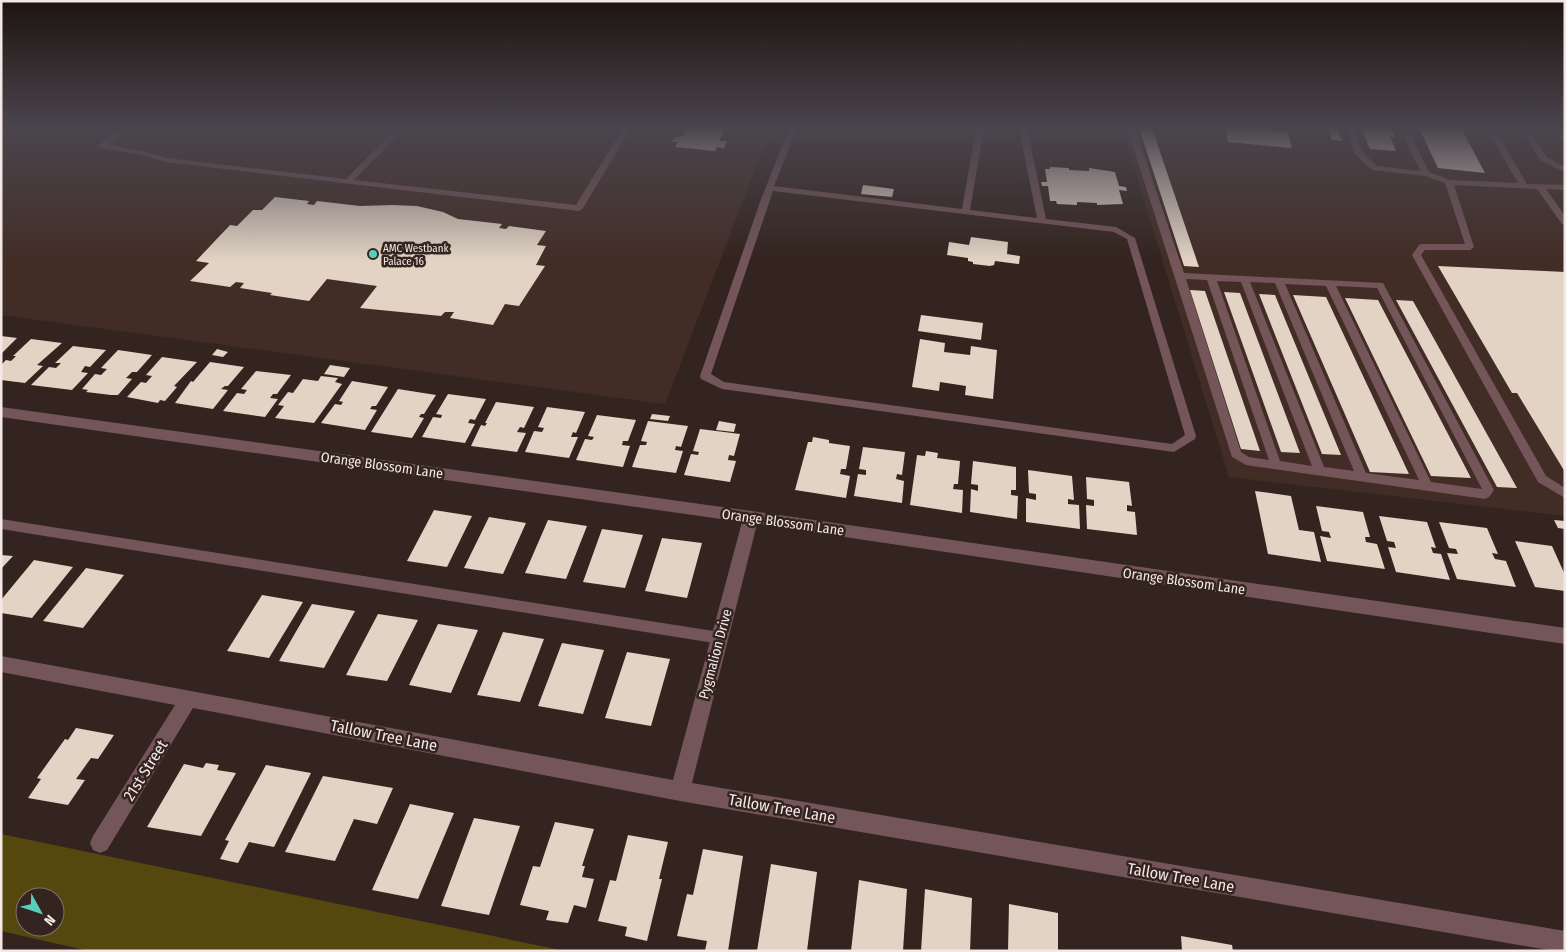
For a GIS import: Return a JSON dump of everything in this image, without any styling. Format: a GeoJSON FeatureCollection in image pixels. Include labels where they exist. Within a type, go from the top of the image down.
{"type":"FeatureCollection","features":[{"type":"Feature","properties":{"kind":"street","name":"Orange Blossom Lane"},"geometry":{"type":"LineString","coordinates":[[1,412],[751,517],[1565,636]]}},
{"type":"Feature","properties":{"kind":"street","name":"Pygmalion Drive"},"geometry":{"type":"LineString","coordinates":[[680,791],[751,517]]}},
{"type":"Feature","properties":{"kind":"street","name":"Tallow Tree Lane"},"geometry":{"type":"LineString","coordinates":[[1,664],[680,791],[1565,942]]}},
{"type":"Feature","properties":{"kind":"street","name":"21st Street"},"geometry":{"type":"LineString","coordinates":[[100,843],[189,698]]}},
{"type":"Feature","properties":{"kind":"lane"},"geometry":{"type":"LineString","coordinates":[[269,172],[579,208],[600,172]]}},
{"type":"Feature","properties":{"kind":"lane"},"geometry":{"type":"LineString","coordinates":[[348,182],[357,172]]}},
{"type":"Feature","properties":{"kind":"lane"},"geometry":{"type":"LineString","coordinates":[[770,188],[1042,219],[1116,230],[1130,238],[1191,436],[1174,448],[722,385],[705,376],[770,188],[776,172]]}},
{"type":"Feature","properties":{"kind":"lane"},"geometry":{"type":"LineString","coordinates":[[966,210],[972,172]]}},
{"type":"Feature","properties":{"kind":"lane"},"geometry":{"type":"LineString","coordinates":[[1032,172],[1042,219]]}},
{"type":"Feature","properties":{"kind":"lane"},"geometry":{"type":"LineString","coordinates":[[1146,172],[1236,454],[1246,461],[1485,494],[1488,490],[1380,286],[1180,276]]}},
{"type":"Feature","properties":{"kind":"lane"},"geometry":{"type":"LineString","coordinates":[[1413,172],[1426,174],[1449,182],[1565,188]]}},
{"type":"Feature","properties":{"kind":"lane"},"geometry":{"type":"LineString","coordinates":[[1516,172],[1524,186]]}},
{"type":"Feature","properties":{"kind":"lane"},"geometry":{"type":"LineString","coordinates":[[1449,182],[1470,247],[1422,246],[1416,255],[1542,479],[1565,494]]}},
{"type":"Feature","properties":{"kind":"lane"},"geometry":{"type":"LineString","coordinates":[[1539,186],[1565,222]]}},
{"type":"Feature","properties":{"kind":"lane"},"geometry":{"type":"LineString","coordinates":[[1211,278],[1276,465]]}},
{"type":"Feature","properties":{"kind":"lane"},"geometry":{"type":"LineString","coordinates":[[1245,280],[1320,471]]}},
{"type":"Feature","properties":{"kind":"lane"},"geometry":{"type":"LineString","coordinates":[[1279,281],[1362,477]]}},
{"type":"Feature","properties":{"kind":"lane"},"geometry":{"type":"LineString","coordinates":[[1330,284],[1427,486]]}},
{"type":"Feature","properties":{"kind":"lane"},"geometry":{"type":"LineString","coordinates":[[1,524],[720,638]]}},
{"type":"Feature","properties":{"kind":"shaded area"},"geometry":{"type":"Polygon","coordinates":[[[1,172],[754,172],[665,404],[1,315],[1,172]]]}},
{"type":"Feature","properties":{"kind":"shaded area"},"geometry":{"type":"Polygon","coordinates":[[[1136,172],[1565,172],[1565,516],[1229,477],[1136,172]]]}},
{"type":"Feature","properties":{"kind":"shaded area"},"geometry":{"type":"Polygon","coordinates":[[[1,834],[565,951],[89,951],[27,937],[65,937],[65,887],[15,887],[15,934],[1,931],[1,834]]]}},
{"type":"Feature","properties":{"kind":"building"},"geometry":{"type":"Polygon","coordinates":[[[1046,172],[1115,172],[1119,186],[1126,187],[1127,191],[1119,190],[1123,204],[1097,205],[1097,203],[1077,202],[1077,205],[1057,204],[1056,201],[1050,201],[1048,186],[1042,186],[1041,182],[1047,182],[1046,172]]]}},
{"type":"Feature","properties":{"kind":"building"},"geometry":{"type":"Polygon","coordinates":[[[1153,172],[1167,172],[1199,267],[1184,266],[1153,172]]]}},
{"type":"Feature","properties":{"kind":"building"},"geometry":{"type":"Polygon","coordinates":[[[863,185],[894,189],[892,197],[861,194],[863,185]]]}},
{"type":"Feature","properties":{"kind":"building","name":"AMC Westbank Palace 16"},"geometry":{"type":"Polygon","coordinates":[[[275,197],[309,201],[307,204],[314,205],[317,201],[360,206],[417,206],[443,212],[458,219],[502,224],[499,228],[506,229],[509,226],[546,231],[537,245],[546,246],[536,265],[545,266],[519,306],[505,304],[493,325],[450,318],[454,312],[445,312],[441,316],[360,308],[377,286],[327,279],[309,301],[240,288],[244,283],[236,282],[230,287],[190,281],[209,263],[196,261],[230,225],[237,226],[253,210],[262,210],[275,197]]]}},
{"type":"Feature","properties":{"kind":"building"},"geometry":{"type":"Polygon","coordinates":[[[971,237],[1008,242],[1007,254],[1020,256],[1019,264],[995,261],[994,265],[990,266],[973,264],[973,262],[968,261],[968,258],[947,255],[949,242],[969,245],[971,237]]]}},
{"type":"Feature","properties":{"kind":"building"},"geometry":{"type":"Polygon","coordinates":[[[1438,266],[1565,272],[1565,472],[1517,393],[1512,393],[1438,266]]]}},
{"type":"Feature","properties":{"kind":"building"},"geometry":{"type":"Polygon","coordinates":[[[1190,290],[1205,291],[1260,451],[1241,449],[1190,290]]]}},
{"type":"Feature","properties":{"kind":"building"},"geometry":{"type":"Polygon","coordinates":[[[1224,292],[1240,293],[1300,453],[1281,452],[1224,292]]]}},
{"type":"Feature","properties":{"kind":"building"},"geometry":{"type":"Polygon","coordinates":[[[1259,294],[1275,295],[1341,455],[1322,454],[1259,294]]]}},
{"type":"Feature","properties":{"kind":"building"},"geometry":{"type":"Polygon","coordinates":[[[1293,295],[1326,297],[1409,474],[1370,472],[1293,295]]]}},
{"type":"Feature","properties":{"kind":"building"},"geometry":{"type":"Polygon","coordinates":[[[1345,298],[1378,300],[1471,478],[1431,476],[1345,298]]]}},
{"type":"Feature","properties":{"kind":"building"},"geometry":{"type":"Polygon","coordinates":[[[1396,300],[1413,301],[1517,488],[1497,487],[1396,300]]]}},
{"type":"Feature","properties":{"kind":"building"},"geometry":{"type":"Polygon","coordinates":[[[921,315],[983,323],[981,340],[918,331],[921,315]]]}},
{"type":"Feature","properties":{"kind":"building"},"geometry":{"type":"Polygon","coordinates":[[[1,336],[17,338],[1,354],[1,336]]]}},
{"type":"Feature","properties":{"kind":"building"},"geometry":{"type":"Polygon","coordinates":[[[31,339],[62,343],[37,365],[43,366],[25,383],[1,380],[1,365],[6,360],[11,361],[16,356],[13,356],[31,339]]]}},
{"type":"Feature","properties":{"kind":"building"},"geometry":{"type":"Polygon","coordinates":[[[920,339],[945,343],[944,352],[970,355],[971,346],[997,350],[993,399],[965,395],[966,386],[940,382],[939,391],[912,387],[920,339]]]}},
{"type":"Feature","properties":{"kind":"building"},"geometry":{"type":"Polygon","coordinates":[[[73,346],[106,350],[90,367],[85,366],[81,372],[88,373],[72,390],[31,385],[49,367],[56,368],[61,363],[55,363],[73,346]]]}},
{"type":"Feature","properties":{"kind":"building"},"geometry":{"type":"Polygon","coordinates":[[[217,349],[228,352],[223,357],[212,355],[217,349]]]}},
{"type":"Feature","properties":{"kind":"building"},"geometry":{"type":"Polygon","coordinates":[[[118,350],[152,355],[137,372],[132,372],[126,378],[132,379],[118,395],[86,392],[88,390],[82,389],[95,374],[101,375],[107,369],[101,368],[118,350]]]}},
{"type":"Feature","properties":{"kind":"building"},"geometry":{"type":"Polygon","coordinates":[[[162,357],[197,362],[174,386],[177,387],[165,401],[160,400],[158,403],[127,397],[141,382],[146,383],[152,376],[146,375],[162,357]]]}},
{"type":"Feature","properties":{"kind":"building"},"geometry":{"type":"Polygon","coordinates":[[[210,362],[244,367],[228,386],[221,389],[228,390],[213,409],[175,403],[191,381],[193,382],[210,362]]]}},
{"type":"Feature","properties":{"kind":"building"},"geometry":{"type":"Polygon","coordinates":[[[330,365],[350,368],[344,377],[324,374],[330,365]]]}},
{"type":"Feature","properties":{"kind":"building"},"geometry":{"type":"Polygon","coordinates":[[[256,371],[291,375],[277,394],[273,394],[270,398],[278,399],[265,417],[223,411],[237,393],[244,394],[247,390],[241,389],[256,371]]]}},
{"type":"Feature","properties":{"kind":"building"},"geometry":{"type":"Polygon","coordinates":[[[321,376],[338,378],[335,382],[342,384],[314,423],[275,418],[284,406],[278,405],[288,392],[293,393],[303,379],[318,381],[321,376]]]}},
{"type":"Feature","properties":{"kind":"building"},"geometry":{"type":"Polygon","coordinates":[[[352,381],[388,387],[376,406],[372,406],[370,409],[377,410],[365,430],[321,423],[335,404],[341,405],[343,402],[339,401],[352,381]]]}},
{"type":"Feature","properties":{"kind":"building"},"geometry":{"type":"Polygon","coordinates":[[[398,389],[436,395],[424,414],[421,414],[419,417],[424,418],[412,438],[371,432],[398,389]]]}},
{"type":"Feature","properties":{"kind":"building"},"geometry":{"type":"Polygon","coordinates":[[[448,394],[486,399],[475,420],[470,419],[468,423],[475,424],[465,443],[422,437],[433,417],[441,418],[442,415],[436,414],[448,394]]]}},
{"type":"Feature","properties":{"kind":"building"},"geometry":{"type":"Polygon","coordinates":[[[496,402],[534,407],[524,428],[520,427],[517,432],[526,433],[517,452],[471,446],[481,425],[485,426],[487,423],[485,423],[496,402]]]}},
{"type":"Feature","properties":{"kind":"building"},"geometry":{"type":"Polygon","coordinates":[[[547,407],[585,412],[576,433],[573,432],[571,437],[578,437],[569,458],[525,452],[534,431],[542,432],[544,428],[538,427],[547,407]]]}},
{"type":"Feature","properties":{"kind":"building"},"geometry":{"type":"Polygon","coordinates":[[[652,414],[670,416],[668,421],[650,419],[652,414]]]}},
{"type":"Feature","properties":{"kind":"building"},"geometry":{"type":"Polygon","coordinates":[[[597,415],[636,420],[628,441],[623,441],[622,445],[630,446],[623,467],[576,460],[585,439],[592,440],[594,437],[588,436],[597,415]]]}},
{"type":"Feature","properties":{"kind":"building"},"geometry":{"type":"Polygon","coordinates":[[[648,421],[688,426],[681,447],[676,446],[675,450],[683,451],[676,473],[632,467],[640,445],[646,445],[647,442],[641,441],[648,421]]]}},
{"type":"Feature","properties":{"kind":"building"},"geometry":{"type":"Polygon","coordinates":[[[719,421],[736,424],[734,432],[716,430],[719,421]]]}},
{"type":"Feature","properties":{"kind":"building"},"geometry":{"type":"Polygon","coordinates":[[[700,429],[740,434],[734,456],[729,455],[728,460],[736,461],[730,482],[684,475],[691,454],[698,455],[699,452],[693,451],[700,429]]]}},
{"type":"Feature","properties":{"kind":"building"},"geometry":{"type":"Polygon","coordinates":[[[813,437],[829,440],[829,443],[850,446],[846,469],[841,469],[840,474],[850,476],[846,498],[795,490],[808,442],[812,442],[813,437]]]}},
{"type":"Feature","properties":{"kind":"building"},"geometry":{"type":"Polygon","coordinates":[[[863,447],[905,452],[902,475],[897,474],[896,479],[904,481],[902,503],[854,496],[858,474],[866,475],[866,470],[859,469],[863,447]]]}},
{"type":"Feature","properties":{"kind":"building"},"geometry":{"type":"Polygon","coordinates":[[[926,451],[938,453],[937,458],[960,461],[958,484],[954,484],[953,489],[963,490],[962,513],[910,505],[917,455],[925,456],[926,451]]]}},
{"type":"Feature","properties":{"kind":"building"},"geometry":{"type":"Polygon","coordinates":[[[973,461],[1016,467],[1016,490],[1011,490],[1011,495],[1018,496],[1017,519],[970,512],[971,489],[978,491],[978,485],[971,484],[973,461]]]}},
{"type":"Feature","properties":{"kind":"building"},"geometry":{"type":"Polygon","coordinates":[[[1028,470],[1072,476],[1074,500],[1068,499],[1068,504],[1079,505],[1080,529],[1026,522],[1026,498],[1036,500],[1036,494],[1029,493],[1028,470]]]}},
{"type":"Feature","properties":{"kind":"building"},"geometry":{"type":"Polygon","coordinates":[[[1086,477],[1129,482],[1132,506],[1127,505],[1127,511],[1135,512],[1137,535],[1087,529],[1086,505],[1094,506],[1094,500],[1087,499],[1086,477]]]}},
{"type":"Feature","properties":{"kind":"building"},"geometry":{"type":"Polygon","coordinates":[[[1255,491],[1291,496],[1299,530],[1314,532],[1321,562],[1268,554],[1255,491]]]}},
{"type":"Feature","properties":{"kind":"building"},"geometry":{"type":"Polygon","coordinates":[[[1316,506],[1363,512],[1370,537],[1365,537],[1366,542],[1377,544],[1385,569],[1327,561],[1320,536],[1331,538],[1329,532],[1322,531],[1316,506]]]}},
{"type":"Feature","properties":{"kind":"building"},"geometry":{"type":"Polygon","coordinates":[[[434,510],[472,516],[447,567],[407,561],[434,510]]]}},
{"type":"Feature","properties":{"kind":"building"},"geometry":{"type":"Polygon","coordinates":[[[1379,516],[1427,522],[1436,548],[1431,547],[1433,553],[1441,554],[1450,580],[1396,572],[1388,547],[1396,548],[1394,542],[1387,541],[1379,516]]]}},
{"type":"Feature","properties":{"kind":"building"},"geometry":{"type":"Polygon","coordinates":[[[489,517],[526,523],[503,574],[464,568],[489,517]]]}},
{"type":"Feature","properties":{"kind":"building"},"geometry":{"type":"Polygon","coordinates":[[[548,520],[587,526],[566,579],[525,573],[548,520]]]}},
{"type":"Feature","properties":{"kind":"building"},"geometry":{"type":"Polygon","coordinates":[[[1554,520],[1565,521],[1565,529],[1558,528],[1554,520]]]}},
{"type":"Feature","properties":{"kind":"building"},"geometry":{"type":"Polygon","coordinates":[[[1439,522],[1487,528],[1498,554],[1492,553],[1495,559],[1506,561],[1516,587],[1457,579],[1447,553],[1458,554],[1456,549],[1449,548],[1439,522]]]}},
{"type":"Feature","properties":{"kind":"building"},"geometry":{"type":"Polygon","coordinates":[[[602,529],[643,535],[625,588],[583,582],[602,529]]]}},
{"type":"Feature","properties":{"kind":"building"},"geometry":{"type":"Polygon","coordinates":[[[662,538],[702,543],[687,598],[645,591],[662,538]]]}},
{"type":"Feature","properties":{"kind":"building"},"geometry":{"type":"Polygon","coordinates":[[[1515,541],[1552,546],[1565,575],[1565,591],[1535,587],[1515,541]]]}},
{"type":"Feature","properties":{"kind":"building"},"geometry":{"type":"Polygon","coordinates":[[[1,555],[13,556],[1,569],[1,555]]]}},
{"type":"Feature","properties":{"kind":"building"},"geometry":{"type":"Polygon","coordinates":[[[34,560],[73,567],[32,618],[1,613],[1,600],[34,560]]]}},
{"type":"Feature","properties":{"kind":"building"},"geometry":{"type":"Polygon","coordinates":[[[86,568],[124,575],[83,628],[43,621],[86,568]]]}},
{"type":"Feature","properties":{"kind":"building"},"geometry":{"type":"Polygon","coordinates":[[[262,595],[303,602],[269,658],[227,651],[262,595]]]}},
{"type":"Feature","properties":{"kind":"building"},"geometry":{"type":"Polygon","coordinates":[[[312,604],[355,611],[324,668],[279,661],[312,604]]]}},
{"type":"Feature","properties":{"kind":"building"},"geometry":{"type":"Polygon","coordinates":[[[378,614],[418,620],[387,681],[346,675],[378,614]]]}},
{"type":"Feature","properties":{"kind":"building"},"geometry":{"type":"Polygon","coordinates":[[[438,624],[478,630],[451,693],[409,685],[438,624]]]}},
{"type":"Feature","properties":{"kind":"building"},"geometry":{"type":"Polygon","coordinates":[[[503,632],[544,639],[520,702],[477,695],[503,632]]]}},
{"type":"Feature","properties":{"kind":"building"},"geometry":{"type":"Polygon","coordinates":[[[562,643],[604,650],[583,714],[538,706],[562,643]]]}},
{"type":"Feature","properties":{"kind":"building"},"geometry":{"type":"Polygon","coordinates":[[[627,652],[670,659],[651,726],[605,718],[627,652]]]}},
{"type":"Feature","properties":{"kind":"building"},"geometry":{"type":"Polygon","coordinates":[[[76,728],[114,735],[98,759],[91,758],[76,779],[85,780],[68,805],[28,798],[41,779],[37,778],[65,739],[68,740],[76,728]]]}},
{"type":"Feature","properties":{"kind":"building"},"geometry":{"type":"Polygon","coordinates":[[[206,763],[219,765],[217,770],[236,773],[201,836],[147,827],[184,764],[203,768],[206,763]]]}},
{"type":"Feature","properties":{"kind":"building"},"geometry":{"type":"Polygon","coordinates":[[[266,765],[311,773],[274,847],[249,842],[238,863],[220,859],[229,841],[225,840],[266,765]]]}},
{"type":"Feature","properties":{"kind":"building"},"geometry":{"type":"Polygon","coordinates":[[[323,776],[393,788],[377,824],[354,819],[335,861],[285,852],[323,776]]]}},
{"type":"Feature","properties":{"kind":"building"},"geometry":{"type":"Polygon","coordinates":[[[410,804],[454,813],[418,899],[372,890],[410,804]]]}},
{"type":"Feature","properties":{"kind":"building"},"geometry":{"type":"Polygon","coordinates":[[[474,818],[520,826],[489,915],[441,906],[474,818]]]}},
{"type":"Feature","properties":{"kind":"building"},"geometry":{"type":"Polygon","coordinates":[[[555,822],[594,829],[582,866],[585,866],[582,877],[594,879],[586,908],[574,905],[568,923],[546,920],[549,911],[520,905],[533,866],[540,867],[555,822]]]}},
{"type":"Feature","properties":{"kind":"building"},"geometry":{"type":"Polygon","coordinates":[[[628,835],[668,842],[659,879],[662,879],[647,941],[625,936],[627,927],[598,921],[610,880],[616,881],[628,835]]]}},
{"type":"Feature","properties":{"kind":"building"},"geometry":{"type":"Polygon","coordinates":[[[703,849],[743,856],[728,951],[705,951],[707,941],[677,936],[687,894],[693,895],[703,849]]]}},
{"type":"Feature","properties":{"kind":"building"},"geometry":{"type":"Polygon","coordinates":[[[771,864],[817,872],[807,951],[757,951],[771,864]]]}},
{"type":"Feature","properties":{"kind":"building"},"geometry":{"type":"Polygon","coordinates":[[[859,880],[907,889],[903,951],[851,951],[859,880]]]}},
{"type":"Feature","properties":{"kind":"building"},"geometry":{"type":"Polygon","coordinates":[[[925,889],[972,898],[970,951],[921,951],[925,889]]]}},
{"type":"Feature","properties":{"kind":"building"},"geometry":{"type":"Polygon","coordinates":[[[1009,904],[1058,913],[1058,951],[1008,951],[1009,904]]]}},
{"type":"Feature","properties":{"kind":"building"},"geometry":{"type":"Polygon","coordinates":[[[1181,936],[1232,945],[1233,951],[1182,951],[1181,936]]]}},
{"type":"Feature","properties":{"kind":"place","name":"AMC Westbank Palace 16"},"geometry":{"type":"Point","coordinates":[373,254]}}]}
